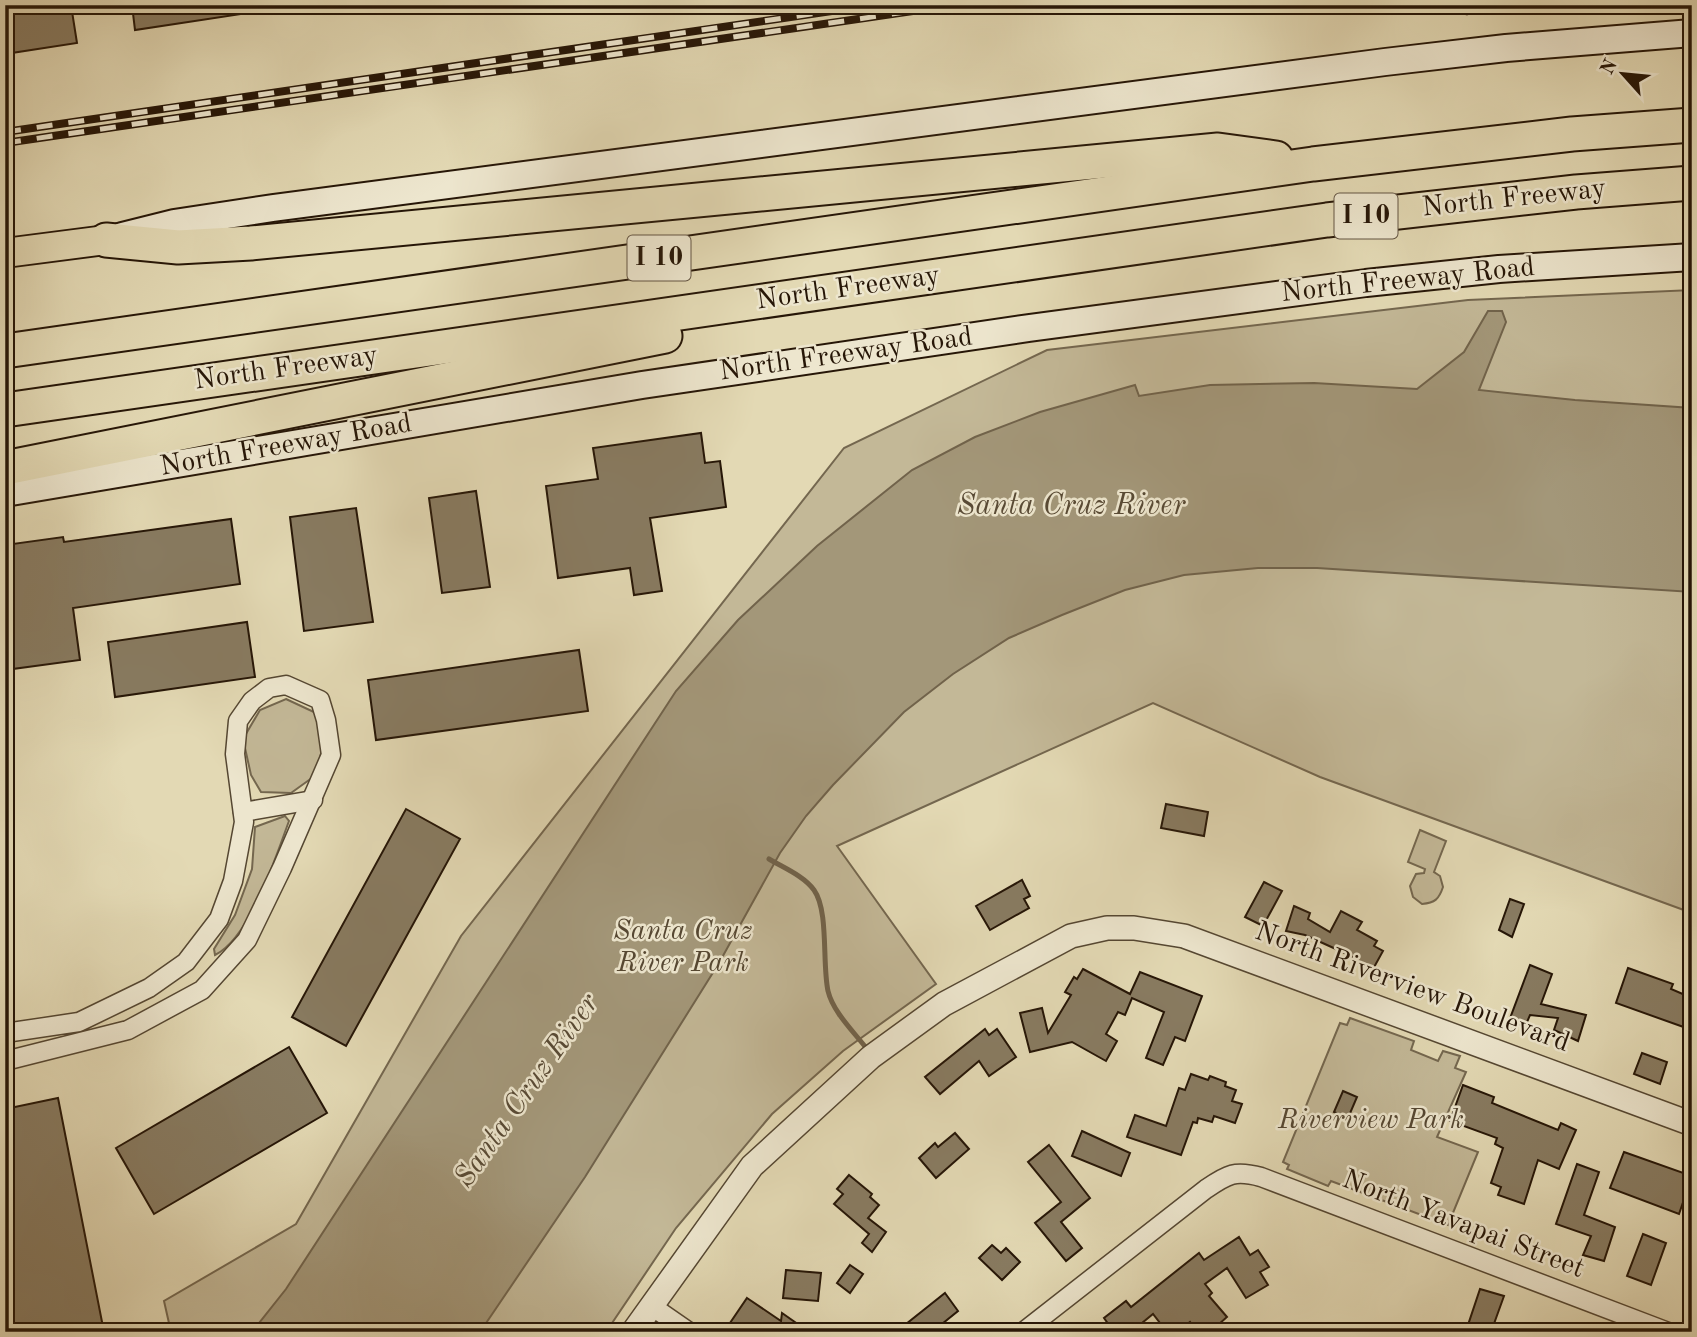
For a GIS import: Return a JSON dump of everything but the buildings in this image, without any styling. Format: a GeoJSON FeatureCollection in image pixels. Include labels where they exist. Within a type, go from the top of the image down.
{"type":"FeatureCollection","features":[{"type":"Feature","properties":{"kind":"highway","name":"North Freeway"},"geometry":{"type":"LineString","coordinates":[[5,351],[1313,164],[1572,134],[1692,125]]}},
{"type":"Feature","properties":{"kind":"highway"},"geometry":{"type":"LineString","coordinates":[[106,240],[177,247],[251,243],[1218,149],[1313,164]]}},
{"type":"Feature","properties":{"kind":"highway","name":"North Freeway"},"geometry":{"type":"LineString","coordinates":[[5,410],[1428,208],[1692,183]]}},
{"type":"Feature","properties":{"kind":"highway"},"geometry":{"type":"LineString","coordinates":[[5,468],[1041,261]]}},
{"type":"Feature","properties":{"kind":"main road"},"geometry":{"type":"LineString","coordinates":[[5,253],[106,240],[174,223],[273,208],[1357,65],[1506,48],[1692,33]]}},
{"type":"Feature","properties":{"kind":"main road","name":"North Freeway Road"},"geometry":{"type":"LineString","coordinates":[[5,493],[642,385],[1029,328],[1366,283],[1499,269],[1692,257]]}},
{"type":"Feature","properties":{"kind":"street"},"geometry":{"type":"LineString","coordinates":[[5,1061],[128,1030],[202,990],[247,940],[313,800],[331,755],[320,700],[286,685],[269,688],[252,701],[238,721],[235,754],[244,822],[233,881],[219,919],[186,962],[149,988],[79,1022],[13,1032],[23,1056]]}},
{"type":"Feature","properties":{"kind":"street"},"geometry":{"type":"LineString","coordinates":[[243,812],[313,800]]}},
{"type":"Feature","properties":{"kind":"street","name":"North Riverview Boulevard"},"geometry":{"type":"LineString","coordinates":[[633,1332],[752,1166],[871,1057],[944,1004],[1050,946],[1071,936],[1107,928],[1134,928],[1184,936],[1692,1124]]}},
{"type":"Feature","properties":{"kind":"street"},"geometry":{"type":"LineString","coordinates":[[186,962],[210,982]]}},
{"type":"Feature","properties":{"kind":"street"},"geometry":{"type":"LineString","coordinates":[[68,1023],[73,1045]]}},
{"type":"Feature","properties":{"kind":"street","name":"North Yavapai Street"},"geometry":{"type":"LineString","coordinates":[[1023,1332],[1206,1189],[1225,1176],[1238,1172],[1261,1177],[1668,1332]]}},
{"type":"Feature","properties":{"kind":"street"},"geometry":{"type":"LineString","coordinates":[[650,1305],[689,1332]]}},
{"type":"Feature","properties":{"kind":"green space","name":"Santa Cruz River Park"},"geometry":{"type":"Polygon","coordinates":[[[1692,290],[1692,913],[1320,777],[1153,703],[837,846],[936,984],[843,1051],[772,1114],[676,1228],[606,1332],[171,1332],[164,1301],[296,1224],[461,936],[844,448],[1047,350],[1468,300],[1692,290]]]}},
{"type":"Feature","properties":{"kind":"green space"},"geometry":{"type":"Polygon","coordinates":[[[286,699],[316,713],[322,749],[316,775],[291,793],[261,792],[251,775],[243,739],[260,710],[286,699]]]}},
{"type":"Feature","properties":{"kind":"green space"},"geometry":{"type":"Polygon","coordinates":[[[285,816],[289,821],[260,895],[240,932],[228,946],[215,955],[214,949],[235,915],[252,869],[255,827],[285,816]]]}},
{"type":"Feature","properties":{"kind":"green space"},"geometry":{"type":"Polygon","coordinates":[[[1420,830],[1446,841],[1434,872],[1440,876],[1443,887],[1438,897],[1422,904],[1413,897],[1410,886],[1416,874],[1424,873],[1425,869],[1408,862],[1420,830]]]}},
{"type":"Feature","properties":{"kind":"green space","name":"Riverview Park"},"geometry":{"type":"Polygon","coordinates":[[[1350,1018],[1414,1041],[1411,1050],[1438,1061],[1443,1051],[1460,1056],[1455,1068],[1466,1072],[1437,1137],[1478,1152],[1448,1225],[1331,1181],[1328,1186],[1287,1169],[1289,1165],[1283,1162],[1340,1023],[1347,1025],[1350,1018]]]}},
{"type":"Feature","properties":{"kind":"water","name":"Santa Cruz River"},"geometry":{"type":"Polygon","coordinates":[[[1488,311],[1502,311],[1506,322],[1479,390],[1692,408],[1692,592],[1317,568],[1258,568],[1184,575],[1125,590],[1009,638],[953,674],[904,712],[806,816],[780,853],[719,963],[585,1177],[480,1332],[252,1332],[286,1289],[676,691],[738,620],[817,546],[912,470],[975,437],[1040,412],[1135,385],[1139,396],[1210,385],[1314,383],[1417,389],[1464,352],[1488,311]]]}},
{"type":"Feature","properties":{"kind":"waterway"},"geometry":{"type":"LineString","coordinates":[[1467,13],[1471,5]]}},
{"type":"Feature","properties":{"kind":"waterway"},"geometry":{"type":"LineString","coordinates":[[769,859],[799,876],[810,885],[819,899],[828,991],[839,1014],[867,1049]]}},
{"type":"Feature","properties":{"kind":"railway"},"geometry":{"type":"LineString","coordinates":[[5,132],[873,5]]}},
{"type":"Feature","properties":{"kind":"railway"},"geometry":{"type":"LineString","coordinates":[[5,143],[954,5]]}}]}
